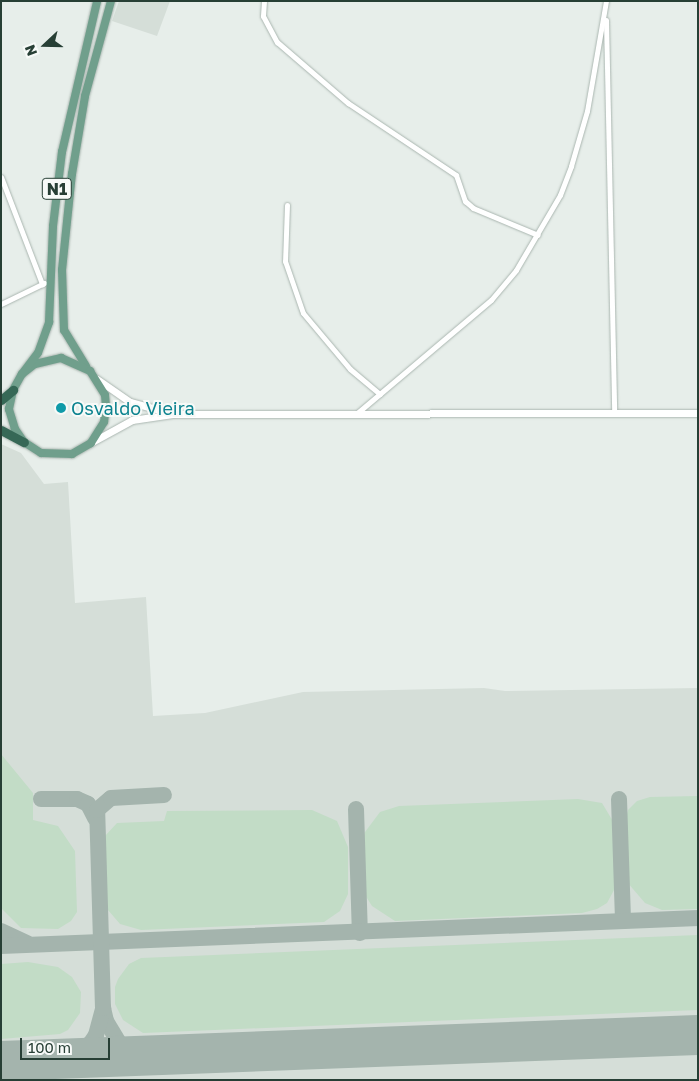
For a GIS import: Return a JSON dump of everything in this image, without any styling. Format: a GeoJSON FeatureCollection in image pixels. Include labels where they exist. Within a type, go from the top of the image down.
{"type":"FeatureCollection","features":[{"type":"Feature","properties":{"kind":"highway"},"geometry":{"type":"LineString","coordinates":[[1,400],[12,390]]}},
{"type":"Feature","properties":{"kind":"highway"},"geometry":{"type":"LineString","coordinates":[[1,430],[24,442]]}},
{"type":"Feature","properties":{"kind":"main road","name":"N1"},"geometry":{"type":"LineString","coordinates":[[22,374],[38,353],[45,336],[52,279],[53,226],[62,152],[97,1]]}},
{"type":"Feature","properties":{"kind":"main road","name":"N1"},"geometry":{"type":"LineString","coordinates":[[90,371],[75,352],[64,330],[62,270],[71,182],[84,106],[111,1]]}},
{"type":"Feature","properties":{"kind":"main road"},"geometry":{"type":"LineString","coordinates":[[62,358],[90,371],[97,379],[106,406],[104,422],[91,443],[81,450],[62,456],[41,453],[24,442],[11,420],[9,409],[12,390],[22,374],[35,364],[62,358]]}},
{"type":"Feature","properties":{"kind":"street"},"geometry":{"type":"LineString","coordinates":[[264,1],[263,16],[277,42],[348,103],[456,175],[466,201],[472,208],[538,235]]}},
{"type":"Feature","properties":{"kind":"street"},"geometry":{"type":"LineString","coordinates":[[606,1],[614,413]]}},
{"type":"Feature","properties":{"kind":"street"},"geometry":{"type":"LineString","coordinates":[[355,415],[492,300],[516,270],[538,235],[571,166],[587,111],[606,10]]}},
{"type":"Feature","properties":{"kind":"street"},"geometry":{"type":"LineString","coordinates":[[1,177],[42,284]]}},
{"type":"Feature","properties":{"kind":"street"},"geometry":{"type":"LineString","coordinates":[[287,204],[285,261],[303,312],[350,369],[380,394]]}},
{"type":"Feature","properties":{"kind":"street"},"geometry":{"type":"LineString","coordinates":[[1,304],[52,279]]}},
{"type":"Feature","properties":{"kind":"street"},"geometry":{"type":"LineString","coordinates":[[97,379],[130,402],[174,414]]}},
{"type":"Feature","properties":{"kind":"street"},"geometry":{"type":"LineString","coordinates":[[91,443],[132,420],[174,414],[698,413]]}},
{"type":"Feature","properties":{"kind":"shaded area"},"geometry":{"type":"Polygon","coordinates":[[[119,1],[170,1],[157,36],[112,21],[119,1]]]}},
{"type":"Feature","properties":{"kind":"shaded area"},"geometry":{"type":"Polygon","coordinates":[[[1,444],[21,453],[44,484],[68,482],[75,603],[146,597],[153,716],[205,713],[303,692],[484,688],[505,691],[698,688],[698,1080],[1,1080],[1,444]]]}},
{"type":"Feature","properties":{"kind":"green space"},"geometry":{"type":"Polygon","coordinates":[[[1,754],[33,793],[33,820],[58,826],[75,851],[77,912],[71,921],[58,929],[21,928],[2,909],[1,754]]]}},
{"type":"Feature","properties":{"kind":"green space"},"geometry":{"type":"Polygon","coordinates":[[[698,796],[698,909],[662,910],[645,903],[627,882],[625,822],[628,810],[637,801],[650,797],[698,796]]]}},
{"type":"Feature","properties":{"kind":"green space"},"geometry":{"type":"Polygon","coordinates":[[[578,799],[602,803],[614,823],[614,890],[607,903],[597,909],[582,913],[395,921],[372,906],[365,895],[362,841],[365,832],[380,812],[399,806],[578,799]]]}},
{"type":"Feature","properties":{"kind":"green space"},"geometry":{"type":"Polygon","coordinates":[[[312,810],[337,821],[348,847],[348,894],[340,911],[324,922],[141,930],[120,924],[108,910],[105,901],[105,836],[117,823],[164,821],[167,811],[312,810]]]}},
{"type":"Feature","properties":{"kind":"green space"},"geometry":{"type":"Polygon","coordinates":[[[698,935],[698,1010],[143,1033],[123,1020],[115,1004],[115,987],[118,979],[129,964],[141,958],[698,935]]]}},
{"type":"Feature","properties":{"kind":"green space"},"geometry":{"type":"Polygon","coordinates":[[[28,962],[58,967],[72,977],[81,992],[80,1013],[68,1030],[60,1034],[1,1039],[1,964],[28,962]]]}},
{"type":"Feature","properties":{"kind":"taxiway"},"geometry":{"type":"LineString","coordinates":[[59,1059],[90,1044],[96,1035],[103,1008],[97,810],[111,798],[164,795]]}},
{"type":"Feature","properties":{"kind":"taxiway"},"geometry":{"type":"LineString","coordinates":[[41,799],[77,799],[88,804],[95,818]]}},
{"type":"Feature","properties":{"kind":"taxiway"},"geometry":{"type":"LineString","coordinates":[[619,799],[623,921]]}},
{"type":"Feature","properties":{"kind":"taxiway"},"geometry":{"type":"LineString","coordinates":[[356,809],[360,933]]}},
{"type":"Feature","properties":{"kind":"taxiway"},"geometry":{"type":"LineString","coordinates":[[1,946],[698,918]]}},
{"type":"Feature","properties":{"kind":"taxiway"},"geometry":{"type":"LineString","coordinates":[[1,931],[27,943]]}},
{"type":"Feature","properties":{"kind":"taxiway"},"geometry":{"type":"LineString","coordinates":[[103,1008],[106,1021],[119,1043],[130,1050],[161,1055]]}},
{"type":"Feature","properties":{"kind":"runway"},"geometry":{"type":"LineString","coordinates":[[1,1061],[698,1035]]}},
{"type":"Feature","properties":{"kind":"place","name":"Osvaldo Vieira"},"geometry":{"type":"Point","coordinates":[61,408]}}]}
